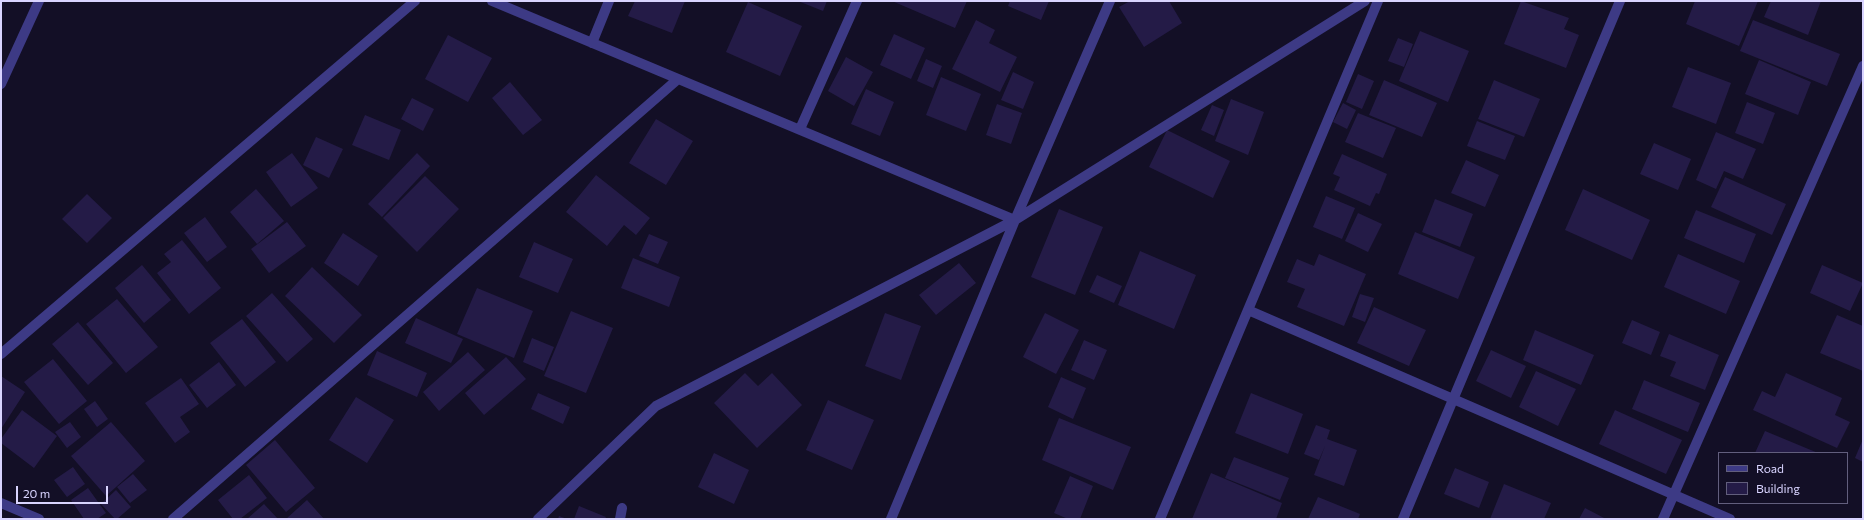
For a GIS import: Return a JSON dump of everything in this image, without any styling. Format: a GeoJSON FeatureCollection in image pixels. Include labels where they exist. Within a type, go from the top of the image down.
{"type":"FeatureCollection","features":[{"type":"Feature","properties":{"kind":"street"},"geometry":{"type":"LineString","coordinates":[[1,84],[39,1]]}},
{"type":"Feature","properties":{"kind":"street"},"geometry":{"type":"LineString","coordinates":[[1,354],[415,1]]}},
{"type":"Feature","properties":{"kind":"street"},"geometry":{"type":"LineString","coordinates":[[492,1],[1015,220]]}},
{"type":"Feature","properties":{"kind":"street"},"geometry":{"type":"LineString","coordinates":[[592,43],[609,1]]}},
{"type":"Feature","properties":{"kind":"street"},"geometry":{"type":"LineString","coordinates":[[800,130],[857,1]]}},
{"type":"Feature","properties":{"kind":"street"},"geometry":{"type":"LineString","coordinates":[[891,519],[1015,220],[1110,1]]}},
{"type":"Feature","properties":{"kind":"street"},"geometry":{"type":"LineString","coordinates":[[538,519],[656,406],[1015,220],[1365,1]]}},
{"type":"Feature","properties":{"kind":"street"},"geometry":{"type":"LineString","coordinates":[[1160,519],[1378,1]]}},
{"type":"Feature","properties":{"kind":"street"},"geometry":{"type":"LineString","coordinates":[[1403,519],[1620,1]]}},
{"type":"Feature","properties":{"kind":"street"},"geometry":{"type":"LineString","coordinates":[[1663,519],[1863,66]]}},
{"type":"Feature","properties":{"kind":"street"},"geometry":{"type":"LineString","coordinates":[[173,519],[678,79]]}},
{"type":"Feature","properties":{"kind":"street"},"geometry":{"type":"LineString","coordinates":[[1248,310],[1730,519]]}},
{"type":"Feature","properties":{"kind":"street"},"geometry":{"type":"LineString","coordinates":[[1,503],[39,519]]}},
{"type":"Feature","properties":{"kind":"street"},"geometry":{"type":"LineString","coordinates":[[620,519],[622,508]]}},
{"type":"Feature","properties":{"kind":"building"},"geometry":{"type":"Polygon","coordinates":[[[635,1],[685,1],[672,33],[628,16],[635,1]]]}},
{"type":"Feature","properties":{"kind":"building"},"geometry":{"type":"Polygon","coordinates":[[[798,1],[827,1],[823,11],[798,1]]]}},
{"type":"Feature","properties":{"kind":"building"},"geometry":{"type":"Polygon","coordinates":[[[892,1],[967,1],[955,28],[892,1]]]}},
{"type":"Feature","properties":{"kind":"building"},"geometry":{"type":"Polygon","coordinates":[[[1010,1],[1049,1],[1041,20],[1008,6],[1010,1]]]}},
{"type":"Feature","properties":{"kind":"building"},"geometry":{"type":"Polygon","coordinates":[[[1130,1],[1169,1],[1182,23],[1144,47],[1119,7],[1130,1]]]}},
{"type":"Feature","properties":{"kind":"building"},"geometry":{"type":"Polygon","coordinates":[[[1521,1],[1569,18],[1564,29],[1579,35],[1566,68],[1504,44],[1521,1]]]}},
{"type":"Feature","properties":{"kind":"building"},"geometry":{"type":"Polygon","coordinates":[[[1695,1],[1758,1],[1739,46],[1686,24],[1695,1]]]}},
{"type":"Feature","properties":{"kind":"building"},"geometry":{"type":"Polygon","coordinates":[[[1771,1],[1821,1],[1808,35],[1764,17],[1771,1]]]}},
{"type":"Feature","properties":{"kind":"building"},"geometry":{"type":"Polygon","coordinates":[[[748,2],[802,26],[780,76],[726,52],[748,2]]]}},
{"type":"Feature","properties":{"kind":"building"},"geometry":{"type":"Polygon","coordinates":[[[976,20],[995,30],[989,43],[1017,57],[1000,92],[952,69],[976,20]]]}},
{"type":"Feature","properties":{"kind":"building"},"geometry":{"type":"Polygon","coordinates":[[[1753,20],[1840,54],[1827,86],[1740,51],[1753,20]]]}},
{"type":"Feature","properties":{"kind":"building"},"geometry":{"type":"Polygon","coordinates":[[[1420,31],[1469,51],[1448,102],[1399,81],[1420,31]]]}},
{"type":"Feature","properties":{"kind":"building"},"geometry":{"type":"Polygon","coordinates":[[[894,34],[925,48],[911,79],[880,65],[894,34]]]}},
{"type":"Feature","properties":{"kind":"building"},"geometry":{"type":"Polygon","coordinates":[[[448,35],[492,58],[468,102],[425,79],[448,35]]]}},
{"type":"Feature","properties":{"kind":"building"},"geometry":{"type":"Polygon","coordinates":[[[1398,38],[1413,44],[1404,67],[1388,61],[1398,38]]]}},
{"type":"Feature","properties":{"kind":"building"},"geometry":{"type":"Polygon","coordinates":[[[846,57],[873,72],[854,106],[828,91],[846,57]]]}},
{"type":"Feature","properties":{"kind":"building"},"geometry":{"type":"Polygon","coordinates":[[[926,59],[942,66],[933,88],[917,81],[926,59]]]}},
{"type":"Feature","properties":{"kind":"building"},"geometry":{"type":"Polygon","coordinates":[[[1759,60],[1811,82],[1798,115],[1745,94],[1759,60]]]}},
{"type":"Feature","properties":{"kind":"building"},"geometry":{"type":"Polygon","coordinates":[[[1688,67],[1731,83],[1716,124],[1672,107],[1688,67]]]}},
{"type":"Feature","properties":{"kind":"building"},"geometry":{"type":"Polygon","coordinates":[[[1013,72],[1034,82],[1023,109],[1001,100],[1013,72]]]}},
{"type":"Feature","properties":{"kind":"building"},"geometry":{"type":"Polygon","coordinates":[[[1358,74],[1374,81],[1362,109],[1346,102],[1358,74]]]}},
{"type":"Feature","properties":{"kind":"building"},"geometry":{"type":"Polygon","coordinates":[[[941,77],[981,94],[966,131],[926,115],[941,77]]]}},
{"type":"Feature","properties":{"kind":"building"},"geometry":{"type":"Polygon","coordinates":[[[1384,80],[1437,103],[1422,137],[1369,115],[1384,80]]]}},
{"type":"Feature","properties":{"kind":"building"},"geometry":{"type":"Polygon","coordinates":[[[1494,80],[1540,99],[1524,137],[1478,119],[1494,80]]]}},
{"type":"Feature","properties":{"kind":"building"},"geometry":{"type":"Polygon","coordinates":[[[510,82],[542,120],[523,135],[492,98],[510,82]]]}},
{"type":"Feature","properties":{"kind":"building"},"geometry":{"type":"Polygon","coordinates":[[[866,89],[894,102],[880,136],[851,124],[866,89]]]}},
{"type":"Feature","properties":{"kind":"building"},"geometry":{"type":"Polygon","coordinates":[[[412,98],[434,109],[423,131],[401,119],[412,98]]]}},
{"type":"Feature","properties":{"kind":"building"},"geometry":{"type":"Polygon","coordinates":[[[1231,99],[1264,112],[1248,155],[1215,141],[1231,99]]]}},
{"type":"Feature","properties":{"kind":"building"},"geometry":{"type":"Polygon","coordinates":[[[1747,102],[1775,113],[1763,144],[1735,133],[1747,102]]]}},
{"type":"Feature","properties":{"kind":"building"},"geometry":{"type":"Polygon","coordinates":[[[1343,103],[1356,110],[1347,129],[1333,122],[1343,103]]]}},
{"type":"Feature","properties":{"kind":"building"},"geometry":{"type":"Polygon","coordinates":[[[997,104],[1022,113],[1011,144],[986,135],[997,104]]]}},
{"type":"Feature","properties":{"kind":"building"},"geometry":{"type":"Polygon","coordinates":[[[1212,105],[1224,110],[1214,136],[1201,130],[1212,105]]]}},
{"type":"Feature","properties":{"kind":"building"},"geometry":{"type":"Polygon","coordinates":[[[1358,113],[1396,128],[1383,158],[1345,142],[1358,113]]]}},
{"type":"Feature","properties":{"kind":"building"},"geometry":{"type":"Polygon","coordinates":[[[365,115],[401,130],[389,160],[352,145],[365,115]]]}},
{"type":"Feature","properties":{"kind":"building"},"geometry":{"type":"Polygon","coordinates":[[[656,119],[693,141],[666,185],[629,163],[656,119]]]}},
{"type":"Feature","properties":{"kind":"building"},"geometry":{"type":"Polygon","coordinates":[[[1477,121],[1515,136],[1505,160],[1467,146],[1477,121]]]}},
{"type":"Feature","properties":{"kind":"building"},"geometry":{"type":"Polygon","coordinates":[[[1167,130],[1230,161],[1213,198],[1149,167],[1167,130]]]}},
{"type":"Feature","properties":{"kind":"building"},"geometry":{"type":"Polygon","coordinates":[[[1716,132],[1756,149],[1743,179],[1724,171],[1716,189],[1696,180],[1716,132]]]}},
{"type":"Feature","properties":{"kind":"building"},"geometry":{"type":"Polygon","coordinates":[[[316,137],[343,149],[329,178],[303,165],[316,137]]]}},
{"type":"Feature","properties":{"kind":"building"},"geometry":{"type":"Polygon","coordinates":[[[1654,143],[1691,159],[1678,190],[1640,174],[1654,143]]]}},
{"type":"Feature","properties":{"kind":"building"},"geometry":{"type":"Polygon","coordinates":[[[292,153],[318,188],[291,207],[266,172],[292,153]]]}},
{"type":"Feature","properties":{"kind":"building"},"geometry":{"type":"Polygon","coordinates":[[[417,153],[430,166],[382,217],[368,204],[417,153]]]}},
{"type":"Feature","properties":{"kind":"building"},"geometry":{"type":"Polygon","coordinates":[[[1342,154],[1387,174],[1379,194],[1376,193],[1370,206],[1334,190],[1340,177],[1333,174],[1342,154]]]}},
{"type":"Feature","properties":{"kind":"building"},"geometry":{"type":"Polygon","coordinates":[[[1466,160],[1499,175],[1485,207],[1451,193],[1466,160]]]}},
{"type":"Feature","properties":{"kind":"building"},"geometry":{"type":"Polygon","coordinates":[[[596,175],[650,218],[636,235],[624,225],[607,246],[566,212],[596,175]]]}},
{"type":"Feature","properties":{"kind":"building"},"geometry":{"type":"Polygon","coordinates":[[[425,176],[459,209],[417,252],[383,218],[425,176]]]}},
{"type":"Feature","properties":{"kind":"building"},"geometry":{"type":"Polygon","coordinates":[[[1725,177],[1786,204],[1772,235],[1711,207],[1725,177]]]}},
{"type":"Feature","properties":{"kind":"building"},"geometry":{"type":"Polygon","coordinates":[[[256,189],[284,221],[257,244],[230,212],[256,189]]]}},
{"type":"Feature","properties":{"kind":"building"},"geometry":{"type":"Polygon","coordinates":[[[1583,189],[1650,220],[1632,260],[1565,230],[1583,189]]]}},
{"type":"Feature","properties":{"kind":"building"},"geometry":{"type":"Polygon","coordinates":[[[87,194],[112,218],[87,243],[62,219],[87,194]]]}},
{"type":"Feature","properties":{"kind":"building"},"geometry":{"type":"Polygon","coordinates":[[[1326,196],[1355,208],[1342,239],[1313,227],[1326,196]]]}},
{"type":"Feature","properties":{"kind":"building"},"geometry":{"type":"Polygon","coordinates":[[[1435,199],[1473,214],[1460,247],[1422,232],[1435,199]]]}},
{"type":"Feature","properties":{"kind":"building"},"geometry":{"type":"Polygon","coordinates":[[[1059,209],[1103,227],[1075,295],[1031,277],[1059,209]]]}},
{"type":"Feature","properties":{"kind":"building"},"geometry":{"type":"Polygon","coordinates":[[[1696,210],[1756,234],[1744,263],[1684,238],[1696,210]]]}},
{"type":"Feature","properties":{"kind":"building"},"geometry":{"type":"Polygon","coordinates":[[[1358,213],[1382,224],[1368,252],[1345,241],[1358,213]]]}},
{"type":"Feature","properties":{"kind":"building"},"geometry":{"type":"Polygon","coordinates":[[[205,217],[227,247],[207,262],[184,233],[205,217]]]}},
{"type":"Feature","properties":{"kind":"building"},"geometry":{"type":"Polygon","coordinates":[[[287,222],[306,246],[269,273],[251,249],[287,222]]]}},
{"type":"Feature","properties":{"kind":"building"},"geometry":{"type":"Polygon","coordinates":[[[1415,232],[1475,257],[1458,299],[1398,274],[1415,232]]]}},
{"type":"Feature","properties":{"kind":"building"},"geometry":{"type":"Polygon","coordinates":[[[343,233],[378,256],[358,286],[324,263],[343,233]]]}},
{"type":"Feature","properties":{"kind":"building"},"geometry":{"type":"Polygon","coordinates":[[[649,234],[668,242],[658,264],[639,256],[649,234]]]}},
{"type":"Feature","properties":{"kind":"building"},"geometry":{"type":"Polygon","coordinates":[[[182,240],[221,288],[189,314],[157,273],[171,262],[164,254],[182,240]]]}},
{"type":"Feature","properties":{"kind":"building"},"geometry":{"type":"Polygon","coordinates":[[[534,242],[573,259],[558,293],[519,277],[534,242]]]}},
{"type":"Feature","properties":{"kind":"building"},"geometry":{"type":"Polygon","coordinates":[[[1140,251],[1196,275],[1174,329],[1118,305],[1140,251]]]}},
{"type":"Feature","properties":{"kind":"building"},"geometry":{"type":"Polygon","coordinates":[[[1319,254],[1366,274],[1344,326],[1297,307],[1305,289],[1287,282],[1297,259],[1314,266],[1319,254]]]}},
{"type":"Feature","properties":{"kind":"building"},"geometry":{"type":"Polygon","coordinates":[[[1678,254],[1740,281],[1726,314],[1664,287],[1678,254]]]}},
{"type":"Feature","properties":{"kind":"building"},"geometry":{"type":"Polygon","coordinates":[[[633,258],[680,277],[669,307],[621,288],[633,258]]]}},
{"type":"Feature","properties":{"kind":"building"},"geometry":{"type":"Polygon","coordinates":[[[959,263],[976,283],[936,315],[919,295],[959,263]]]}},
{"type":"Feature","properties":{"kind":"building"},"geometry":{"type":"Polygon","coordinates":[[[142,265],[171,300],[144,323],[115,288],[142,265]]]}},
{"type":"Feature","properties":{"kind":"building"},"geometry":{"type":"Polygon","coordinates":[[[1822,265],[1863,283],[1850,311],[1810,293],[1822,265]]]}},
{"type":"Feature","properties":{"kind":"building"},"geometry":{"type":"Polygon","coordinates":[[[312,267],[362,315],[334,343],[285,296],[312,267]]]}},
{"type":"Feature","properties":{"kind":"building"},"geometry":{"type":"Polygon","coordinates":[[[1097,275],[1122,286],[1114,303],[1089,292],[1097,275]]]}},
{"type":"Feature","properties":{"kind":"building"},"geometry":{"type":"Polygon","coordinates":[[[477,288],[533,311],[514,358],[457,334],[477,288]]]}},
{"type":"Feature","properties":{"kind":"building"},"geometry":{"type":"Polygon","coordinates":[[[272,293],[313,339],[287,362],[246,316],[272,293]]]}},
{"type":"Feature","properties":{"kind":"building"},"geometry":{"type":"Polygon","coordinates":[[[1360,294],[1374,298],[1365,322],[1352,317],[1360,294]]]}},
{"type":"Feature","properties":{"kind":"building"},"geometry":{"type":"Polygon","coordinates":[[[117,299],[158,347],[126,373],[86,324],[117,299]]]}},
{"type":"Feature","properties":{"kind":"building"},"geometry":{"type":"Polygon","coordinates":[[[1374,307],[1426,330],[1409,366],[1357,343],[1374,307]]]}},
{"type":"Feature","properties":{"kind":"building"},"geometry":{"type":"Polygon","coordinates":[[[571,311],[613,328],[586,393],[544,376],[571,311]]]}},
{"type":"Feature","properties":{"kind":"building"},"geometry":{"type":"Polygon","coordinates":[[[885,313],[921,326],[901,380],[865,366],[885,313]]]}},
{"type":"Feature","properties":{"kind":"building"},"geometry":{"type":"Polygon","coordinates":[[[1045,313],[1079,330],[1056,374],[1023,357],[1045,313]]]}},
{"type":"Feature","properties":{"kind":"building"},"geometry":{"type":"Polygon","coordinates":[[[1837,315],[1863,326],[1863,371],[1820,353],[1837,315]]]}},
{"type":"Feature","properties":{"kind":"building"},"geometry":{"type":"Polygon","coordinates":[[[416,318],[463,339],[451,363],[405,343],[416,318]]]}},
{"type":"Feature","properties":{"kind":"building"},"geometry":{"type":"Polygon","coordinates":[[[242,319],[276,362],[245,387],[210,343],[242,319]]]}},
{"type":"Feature","properties":{"kind":"building"},"geometry":{"type":"Polygon","coordinates":[[[1632,320],[1660,332],[1651,355],[1622,343],[1632,320]]]}},
{"type":"Feature","properties":{"kind":"building"},"geometry":{"type":"Polygon","coordinates":[[[78,322],[113,363],[88,385],[52,344],[78,322]]]}},
{"type":"Feature","properties":{"kind":"building"},"geometry":{"type":"Polygon","coordinates":[[[1535,330],[1594,355],[1581,385],[1523,360],[1535,330]]]}},
{"type":"Feature","properties":{"kind":"building"},"geometry":{"type":"Polygon","coordinates":[[[1669,334],[1719,355],[1705,390],[1670,376],[1676,362],[1660,356],[1669,334]]]}},
{"type":"Feature","properties":{"kind":"building"},"geometry":{"type":"Polygon","coordinates":[[[532,338],[554,347],[544,371],[523,362],[532,338]]]}},
{"type":"Feature","properties":{"kind":"building"},"geometry":{"type":"Polygon","coordinates":[[[1084,340],[1107,350],[1094,380],[1071,370],[1084,340]]]}},
{"type":"Feature","properties":{"kind":"building"},"geometry":{"type":"Polygon","coordinates":[[[1491,350],[1526,366],[1511,398],[1476,381],[1491,350]]]}},
{"type":"Feature","properties":{"kind":"building"},"geometry":{"type":"Polygon","coordinates":[[[377,351],[427,373],[417,397],[367,375],[377,351]]]}},
{"type":"Feature","properties":{"kind":"building"},"geometry":{"type":"Polygon","coordinates":[[[468,352],[485,370],[439,411],[423,392],[468,352]]]}},
{"type":"Feature","properties":{"kind":"building"},"geometry":{"type":"Polygon","coordinates":[[[506,357],[526,379],[484,415],[465,393],[506,357]]]}},
{"type":"Feature","properties":{"kind":"building"},"geometry":{"type":"Polygon","coordinates":[[[53,359],[87,401],[59,424],[24,382],[53,359]]]}},
{"type":"Feature","properties":{"kind":"building"},"geometry":{"type":"Polygon","coordinates":[[[219,362],[236,385],[207,408],[189,385],[219,362]]]}},
{"type":"Feature","properties":{"kind":"building"},"geometry":{"type":"Polygon","coordinates":[[[1536,371],[1576,389],[1558,426],[1519,407],[1536,371]]]}},
{"type":"Feature","properties":{"kind":"building"},"geometry":{"type":"Polygon","coordinates":[[[745,373],[758,386],[772,373],[802,405],[757,448],[714,403],[745,373]]]}},
{"type":"Feature","properties":{"kind":"building"},"geometry":{"type":"Polygon","coordinates":[[[1786,373],[1842,398],[1835,415],[1850,422],[1837,448],[1753,410],[1762,391],[1775,397],[1786,373]]]}},
{"type":"Feature","properties":{"kind":"building"},"geometry":{"type":"Polygon","coordinates":[[[1,376],[25,392],[1,429],[1,376]]]}},
{"type":"Feature","properties":{"kind":"building"},"geometry":{"type":"Polygon","coordinates":[[[1061,377],[1086,388],[1073,419],[1048,407],[1061,377]]]}},
{"type":"Feature","properties":{"kind":"building"},"geometry":{"type":"Polygon","coordinates":[[[181,378],[199,404],[180,417],[190,432],[175,443],[145,403],[181,378]]]}},
{"type":"Feature","properties":{"kind":"building"},"geometry":{"type":"Polygon","coordinates":[[[1644,380],[1700,403],[1688,432],[1632,409],[1644,380]]]}},
{"type":"Feature","properties":{"kind":"building"},"geometry":{"type":"Polygon","coordinates":[[[538,393],[570,407],[563,424],[531,409],[538,393]]]}},
{"type":"Feature","properties":{"kind":"building"},"geometry":{"type":"Polygon","coordinates":[[[1251,393],[1303,414],[1288,454],[1235,433],[1251,393]]]}},
{"type":"Feature","properties":{"kind":"building"},"geometry":{"type":"Polygon","coordinates":[[[356,397],[394,420],[367,463],[329,440],[356,397]]]}},
{"type":"Feature","properties":{"kind":"building"},"geometry":{"type":"Polygon","coordinates":[[[828,400],[874,420],[852,470],[806,450],[828,400]]]}},
{"type":"Feature","properties":{"kind":"building"},"geometry":{"type":"Polygon","coordinates":[[[95,401],[108,419],[97,427],[84,409],[95,401]]]}},
{"type":"Feature","properties":{"kind":"building"},"geometry":{"type":"Polygon","coordinates":[[[22,410],[57,436],[34,468],[1,443],[1,439],[22,410]]]}},
{"type":"Feature","properties":{"kind":"building"},"geometry":{"type":"Polygon","coordinates":[[[1615,410],[1682,440],[1666,474],[1599,444],[1615,410]]]}},
{"type":"Feature","properties":{"kind":"building"},"geometry":{"type":"Polygon","coordinates":[[[1059,418],[1131,447],[1113,490],[1042,460],[1059,418]]]}},
{"type":"Feature","properties":{"kind":"building"},"geometry":{"type":"Polygon","coordinates":[[[70,422],[81,437],[67,448],[55,432],[70,422]]]}},
{"type":"Feature","properties":{"kind":"building"},"geometry":{"type":"Polygon","coordinates":[[[111,422],[145,461],[106,496],[71,456],[111,422]]]}},
{"type":"Feature","properties":{"kind":"building"},"geometry":{"type":"Polygon","coordinates":[[[1316,425],[1330,430],[1327,439],[1357,450],[1344,486],[1314,475],[1325,446],[1319,460],[1304,454],[1316,425]]]}},
{"type":"Feature","properties":{"kind":"building"},"geometry":{"type":"Polygon","coordinates":[[[1765,431],[1816,452],[1755,452],[1765,431]]]}},
{"type":"Feature","properties":{"kind":"building"},"geometry":{"type":"Polygon","coordinates":[[[1863,439],[1863,462],[1855,458],[1863,439]]]}},
{"type":"Feature","properties":{"kind":"building"},"geometry":{"type":"Polygon","coordinates":[[[275,440],[315,488],[286,512],[246,465],[275,440]]]}},
{"type":"Feature","properties":{"kind":"building"},"geometry":{"type":"Polygon","coordinates":[[[714,453],[749,470],[734,504],[698,487],[714,453]]]}},
{"type":"Feature","properties":{"kind":"building"},"geometry":{"type":"Polygon","coordinates":[[[1234,457],[1289,478],[1280,500],[1225,478],[1234,457]]]}},
{"type":"Feature","properties":{"kind":"building"},"geometry":{"type":"Polygon","coordinates":[[[73,467],[85,484],[67,497],[54,480],[73,467]]]}},
{"type":"Feature","properties":{"kind":"building"},"geometry":{"type":"Polygon","coordinates":[[[1455,468],[1489,482],[1479,508],[1444,494],[1455,468]]]}},
{"type":"Feature","properties":{"kind":"building"},"geometry":{"type":"Polygon","coordinates":[[[1211,473],[1282,503],[1276,519],[1192,519],[1211,473]]]}},
{"type":"Feature","properties":{"kind":"building"},"geometry":{"type":"Polygon","coordinates":[[[133,474],[147,490],[130,503],[117,487],[133,474]]]}},
{"type":"Feature","properties":{"kind":"building"},"geometry":{"type":"Polygon","coordinates":[[[249,475],[267,498],[240,519],[233,519],[218,500],[249,475]]]}},
{"type":"Feature","properties":{"kind":"building"},"geometry":{"type":"Polygon","coordinates":[[[1070,476],[1093,486],[1080,519],[1068,519],[1054,513],[1070,476]]]}},
{"type":"Feature","properties":{"kind":"building"},"geometry":{"type":"Polygon","coordinates":[[[1504,484],[1551,503],[1544,519],[1490,519],[1504,484]]]}},
{"type":"Feature","properties":{"kind":"building"},"geometry":{"type":"Polygon","coordinates":[[[88,488],[106,513],[97,519],[84,519],[71,500],[88,488]]]}},
{"type":"Feature","properties":{"kind":"building"},"geometry":{"type":"Polygon","coordinates":[[[116,490],[131,507],[115,519],[101,504],[116,490]]]}},
{"type":"Feature","properties":{"kind":"building"},"geometry":{"type":"Polygon","coordinates":[[[1318,497],[1360,514],[1358,519],[1308,519],[1318,497]]]}},
{"type":"Feature","properties":{"kind":"building"},"geometry":{"type":"Polygon","coordinates":[[[307,500],[324,519],[286,519],[307,500]]]}},
{"type":"Feature","properties":{"kind":"building"},"geometry":{"type":"Polygon","coordinates":[[[264,504],[278,519],[247,519],[264,504]]]}},
{"type":"Feature","properties":{"kind":"building"},"geometry":{"type":"Polygon","coordinates":[[[579,506],[606,517],[605,519],[574,519],[579,506]]]}},
{"type":"Feature","properties":{"kind":"building"},"geometry":{"type":"Polygon","coordinates":[[[1585,508],[1606,519],[1579,519],[1585,508]]]}},
{"type":"Feature","properties":{"kind":"building"},"geometry":{"type":"Polygon","coordinates":[[[559,516],[567,519],[558,519],[559,516]]]}}]}
